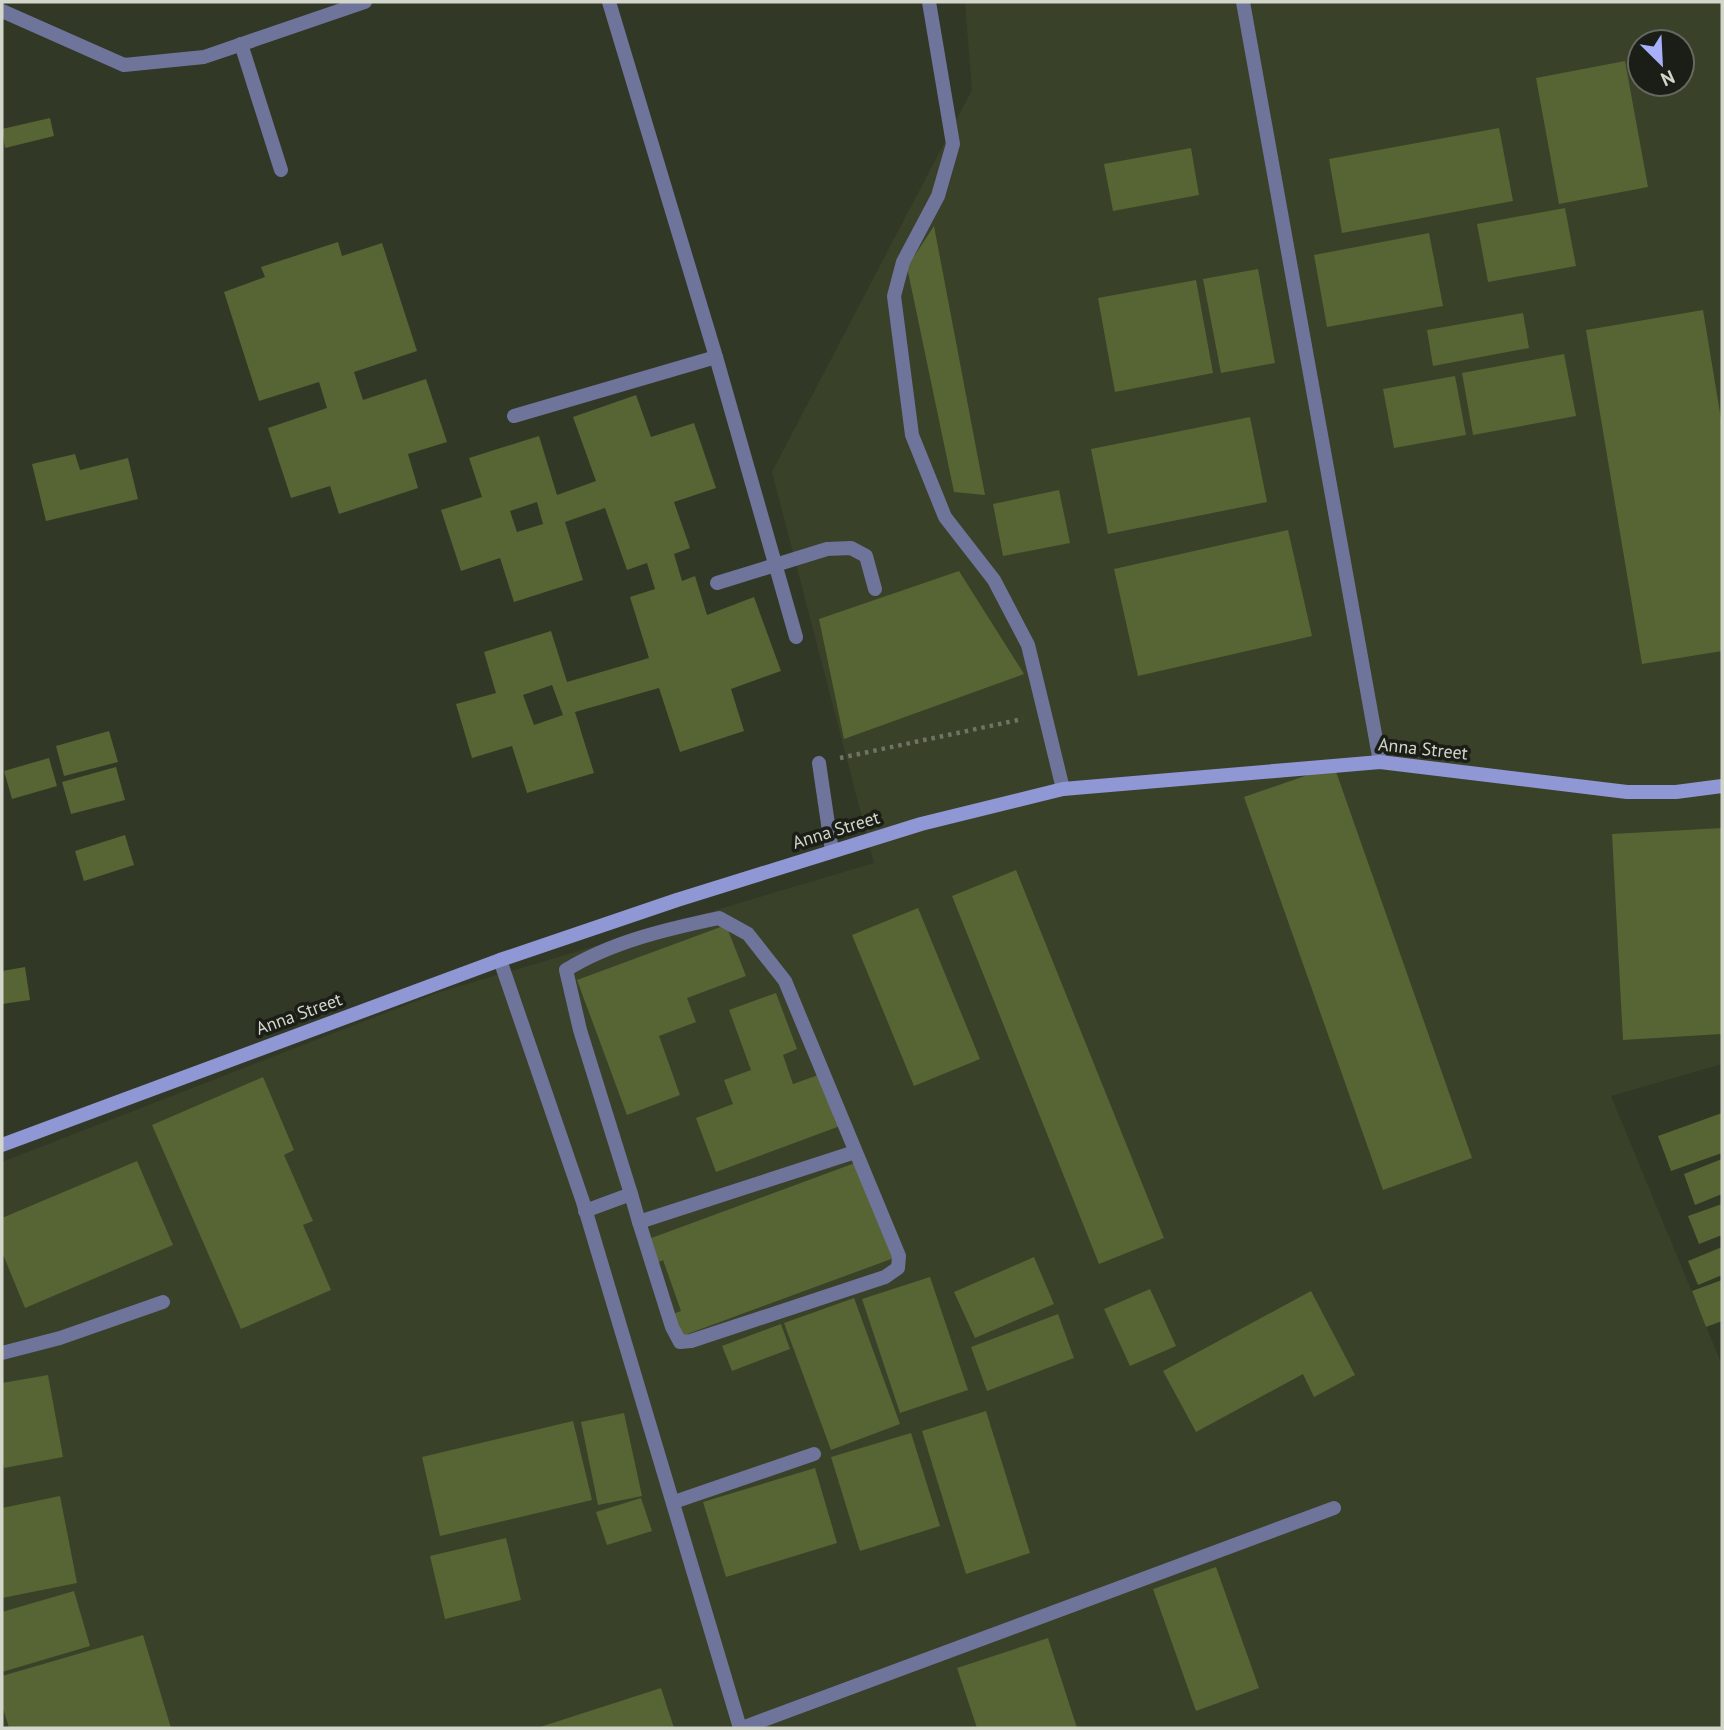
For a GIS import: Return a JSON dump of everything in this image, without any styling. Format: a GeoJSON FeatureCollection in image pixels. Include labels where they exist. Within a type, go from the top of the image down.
{"type":"FeatureCollection","features":[{"type":"Feature","properties":{"kind":"street"},"geometry":{"type":"LineString","coordinates":[[2,11],[124,65],[204,57],[365,2]]}},
{"type":"Feature","properties":{"kind":"street"},"geometry":{"type":"LineString","coordinates":[[609,2],[716,357],[796,637]]}},
{"type":"Feature","properties":{"kind":"street"},"geometry":{"type":"LineString","coordinates":[[929,2],[953,144],[938,195],[903,262],[894,296],[912,435],[945,517],[994,580],[1028,645],[1063,789]]}},
{"type":"Feature","properties":{"kind":"street"},"geometry":{"type":"LineString","coordinates":[[1243,2],[1380,762]]}},
{"type":"Feature","properties":{"kind":"street"},"geometry":{"type":"LineString","coordinates":[[241,44],[281,170]]}},
{"type":"Feature","properties":{"kind":"street"},"geometry":{"type":"LineString","coordinates":[[514,416],[716,357]]}},
{"type":"Feature","properties":{"kind":"street"},"geometry":{"type":"LineString","coordinates":[[717,583],[827,549],[851,548],[866,556],[875,589]]}},
{"type":"Feature","properties":{"kind":"street","name":"Anna Street"},"geometry":{"type":"LineString","coordinates":[[2,1145],[500,960],[677,900],[921,824],[1063,789],[1380,762],[1627,792],[1676,792],[1722,786]]}},
{"type":"Feature","properties":{"kind":"street"},"geometry":{"type":"LineString","coordinates":[[819,763],[832,851]]}},
{"type":"Feature","properties":{"kind":"street"},"geometry":{"type":"LineString","coordinates":[[719,918],[748,934],[785,982],[855,1152],[899,1256],[898,1268],[885,1277],[691,1341],[680,1342],[672,1327],[580,1030],[566,970],[586,958],[671,928],[719,918]]}},
{"type":"Feature","properties":{"kind":"street"},"geometry":{"type":"LineString","coordinates":[[500,960],[585,1211],[741,1728],[1335,1508]]}},
{"type":"Feature","properties":{"kind":"street"},"geometry":{"type":"LineString","coordinates":[[639,1222],[855,1152]]}},
{"type":"Feature","properties":{"kind":"street"},"geometry":{"type":"LineString","coordinates":[[585,1211],[631,1194]]}},
{"type":"Feature","properties":{"kind":"street"},"geometry":{"type":"LineString","coordinates":[[2,1353],[60,1338],[163,1302]]}},
{"type":"Feature","properties":{"kind":"street"},"geometry":{"type":"LineString","coordinates":[[674,1502],[814,1454]]}},
{"type":"Feature","properties":{"kind":"path"},"geometry":{"type":"LineString","coordinates":[[819,763],[1045,715]]}},
{"type":"Feature","properties":{"kind":"shaded area"},"geometry":{"type":"Polygon","coordinates":[[[965,2],[1722,2],[1722,1064],[1611,1096],[1722,1365],[1722,1728],[2,1728],[2,1162],[437,993],[874,863],[772,472],[972,90],[965,2]]]}},
{"type":"Feature","properties":{"kind":"building"},"geometry":{"type":"Polygon","coordinates":[[[1625,61],[1626,98],[1632,98],[1648,187],[1559,204],[1536,78],[1625,61]]]}},
{"type":"Feature","properties":{"kind":"building"},"geometry":{"type":"Polygon","coordinates":[[[50,118],[54,136],[5,148],[2,129],[50,118]]]}},
{"type":"Feature","properties":{"kind":"building"},"geometry":{"type":"Polygon","coordinates":[[[1499,128],[1513,201],[1342,233],[1329,159],[1499,128]]]}},
{"type":"Feature","properties":{"kind":"building"},"geometry":{"type":"Polygon","coordinates":[[[1191,148],[1199,195],[1113,211],[1104,164],[1191,148]]]}},
{"type":"Feature","properties":{"kind":"building"},"geometry":{"type":"Polygon","coordinates":[[[1565,208],[1576,266],[1488,282],[1477,224],[1565,208]]]}},
{"type":"Feature","properties":{"kind":"building"},"geometry":{"type":"Polygon","coordinates":[[[934,226],[985,495],[954,492],[907,267],[934,226]]]}},
{"type":"Feature","properties":{"kind":"building"},"geometry":{"type":"Polygon","coordinates":[[[1429,233],[1443,306],[1327,327],[1314,255],[1429,233]]]}},
{"type":"Feature","properties":{"kind":"building"},"geometry":{"type":"Polygon","coordinates":[[[338,242],[342,256],[382,243],[417,351],[354,372],[363,400],[426,379],[447,442],[408,454],[418,488],[339,514],[330,486],[291,498],[268,428],[327,408],[319,382],[259,401],[224,292],[265,277],[261,267],[338,242]]]}},
{"type":"Feature","properties":{"kind":"building"},"geometry":{"type":"Polygon","coordinates":[[[1258,269],[1275,363],[1221,373],[1203,279],[1258,269]]]}},
{"type":"Feature","properties":{"kind":"building"},"geometry":{"type":"Polygon","coordinates":[[[1196,280],[1213,373],[1115,392],[1098,298],[1196,280]]]}},
{"type":"Feature","properties":{"kind":"building"},"geometry":{"type":"Polygon","coordinates":[[[1703,310],[1722,425],[1722,651],[1642,664],[1586,330],[1703,310]]]}},
{"type":"Feature","properties":{"kind":"building"},"geometry":{"type":"Polygon","coordinates":[[[1523,313],[1529,348],[1433,366],[1427,330],[1523,313]]]}},
{"type":"Feature","properties":{"kind":"building"},"geometry":{"type":"Polygon","coordinates":[[[1564,354],[1576,416],[1473,435],[1462,373],[1564,354]]]}},
{"type":"Feature","properties":{"kind":"building"},"geometry":{"type":"Polygon","coordinates":[[[1455,376],[1466,435],[1394,448],[1383,389],[1455,376]]]}},
{"type":"Feature","properties":{"kind":"building"},"geometry":{"type":"Polygon","coordinates":[[[636,395],[651,437],[694,423],[716,488],[674,502],[690,548],[674,554],[682,581],[695,576],[707,615],[754,597],[781,671],[731,689],[744,731],[680,752],[659,688],[575,712],[594,773],[527,793],[512,746],[472,758],[456,704],[496,693],[484,652],[551,631],[567,682],[649,658],[630,597],[655,589],[647,563],[627,570],[605,508],[565,522],[583,580],[514,602],[500,558],[461,571],[441,510],[482,497],[469,458],[539,436],[557,495],[596,481],[573,417],[636,395]],[[537,502],[510,511],[517,532],[543,524],[537,502]],[[552,685],[523,695],[534,725],[563,715],[552,685]]]}},
{"type":"Feature","properties":{"kind":"building"},"geometry":{"type":"Polygon","coordinates":[[[1250,417],[1267,502],[1108,534],[1091,449],[1250,417]]]}},
{"type":"Feature","properties":{"kind":"building"},"geometry":{"type":"Polygon","coordinates":[[[75,454],[80,470],[128,458],[138,499],[46,521],[32,464],[75,454]]]}},
{"type":"Feature","properties":{"kind":"building"},"geometry":{"type":"Polygon","coordinates":[[[1059,490],[1070,543],[1003,556],[993,504],[1059,490]]]}},
{"type":"Feature","properties":{"kind":"building"},"geometry":{"type":"Polygon","coordinates":[[[1288,530],[1312,636],[1138,676],[1114,569],[1288,530]]]}},
{"type":"Feature","properties":{"kind":"building"},"geometry":{"type":"Polygon","coordinates":[[[959,571],[1024,674],[844,739],[819,619],[959,571]]]}},
{"type":"Feature","properties":{"kind":"building"},"geometry":{"type":"Polygon","coordinates":[[[109,731],[118,762],[64,776],[56,746],[109,731]]]}},
{"type":"Feature","properties":{"kind":"building"},"geometry":{"type":"Polygon","coordinates":[[[49,758],[57,786],[12,799],[4,771],[49,758]]]}},
{"type":"Feature","properties":{"kind":"building"},"geometry":{"type":"Polygon","coordinates":[[[1334,766],[1472,1158],[1383,1190],[1244,797],[1334,766]]]}},
{"type":"Feature","properties":{"kind":"building"},"geometry":{"type":"Polygon","coordinates":[[[116,767],[125,800],[71,814],[62,782],[116,767]]]}},
{"type":"Feature","properties":{"kind":"building"},"geometry":{"type":"Polygon","coordinates":[[[1722,828],[1722,1034],[1623,1040],[1612,834],[1722,828]]]}},
{"type":"Feature","properties":{"kind":"building"},"geometry":{"type":"Polygon","coordinates":[[[125,835],[134,865],[84,881],[75,851],[125,835]]]}},
{"type":"Feature","properties":{"kind":"building"},"geometry":{"type":"Polygon","coordinates":[[[1016,870],[1164,1238],[1099,1264],[952,896],[1016,870]]]}},
{"type":"Feature","properties":{"kind":"building"},"geometry":{"type":"Polygon","coordinates":[[[918,908],[980,1059],[914,1086],[852,935],[918,908]]]}},
{"type":"Feature","properties":{"kind":"building"},"geometry":{"type":"Polygon","coordinates":[[[726,925],[746,976],[687,998],[696,1022],[659,1036],[680,1095],[627,1115],[577,980],[726,925]]]}},
{"type":"Feature","properties":{"kind":"building"},"geometry":{"type":"Polygon","coordinates":[[[25,967],[30,1000],[2,1004],[2,971],[25,967]]]}},
{"type":"Feature","properties":{"kind":"building"},"geometry":{"type":"Polygon","coordinates":[[[776,993],[797,1049],[783,1055],[793,1084],[821,1074],[840,1126],[716,1172],[696,1118],[733,1104],[724,1080],[751,1070],[729,1010],[776,993]]]}},
{"type":"Feature","properties":{"kind":"building"},"geometry":{"type":"Polygon","coordinates":[[[263,1077],[294,1150],[284,1155],[313,1221],[303,1225],[331,1290],[241,1329],[152,1125],[263,1077]]]}},
{"type":"Feature","properties":{"kind":"building"},"geometry":{"type":"Polygon","coordinates":[[[1722,1113],[1722,1153],[1671,1171],[1658,1136],[1722,1113]]]}},
{"type":"Feature","properties":{"kind":"building"},"geometry":{"type":"Polygon","coordinates":[[[1722,1159],[1722,1194],[1695,1205],[1684,1174],[1722,1159]]]}},
{"type":"Feature","properties":{"kind":"building"},"geometry":{"type":"Polygon","coordinates":[[[137,1161],[173,1245],[25,1308],[2,1252],[2,1218],[137,1161]]]}},
{"type":"Feature","properties":{"kind":"building"},"geometry":{"type":"Polygon","coordinates":[[[855,1163],[894,1258],[682,1336],[673,1314],[681,1311],[663,1260],[655,1264],[646,1240],[855,1163]]]}},
{"type":"Feature","properties":{"kind":"building"},"geometry":{"type":"Polygon","coordinates":[[[1722,1204],[1722,1235],[1699,1244],[1688,1216],[1722,1204]]]}},
{"type":"Feature","properties":{"kind":"building"},"geometry":{"type":"Polygon","coordinates":[[[1722,1247],[1722,1275],[1698,1285],[1688,1261],[1722,1247]]]}},
{"type":"Feature","properties":{"kind":"building"},"geometry":{"type":"Polygon","coordinates":[[[1034,1257],[1054,1304],[975,1338],[954,1292],[1034,1257]]]}},
{"type":"Feature","properties":{"kind":"building"},"geometry":{"type":"Polygon","coordinates":[[[930,1277],[968,1390],[900,1413],[862,1299],[930,1277]]]}},
{"type":"Feature","properties":{"kind":"building"},"geometry":{"type":"Polygon","coordinates":[[[1722,1280],[1722,1321],[1706,1327],[1692,1291],[1722,1280]]]}},
{"type":"Feature","properties":{"kind":"building"},"geometry":{"type":"Polygon","coordinates":[[[1150,1289],[1176,1346],[1130,1366],[1104,1309],[1150,1289]]]}},
{"type":"Feature","properties":{"kind":"building"},"geometry":{"type":"Polygon","coordinates":[[[1311,1291],[1355,1375],[1314,1397],[1303,1374],[1196,1432],[1163,1371],[1311,1291]]]}},
{"type":"Feature","properties":{"kind":"building"},"geometry":{"type":"Polygon","coordinates":[[[854,1298],[900,1424],[831,1450],[784,1323],[854,1298]]]}},
{"type":"Feature","properties":{"kind":"building"},"geometry":{"type":"Polygon","coordinates":[[[1058,1314],[1074,1358],[987,1391],[971,1347],[1058,1314]]]}},
{"type":"Feature","properties":{"kind":"building"},"geometry":{"type":"Polygon","coordinates":[[[781,1324],[790,1349],[732,1371],[722,1346],[781,1324]]]}},
{"type":"Feature","properties":{"kind":"building"},"geometry":{"type":"Polygon","coordinates":[[[48,1375],[63,1457],[4,1468],[2,1383],[48,1375]]]}},
{"type":"Feature","properties":{"kind":"building"},"geometry":{"type":"Polygon","coordinates":[[[986,1411],[1030,1553],[966,1574],[922,1431],[986,1411]]]}},
{"type":"Feature","properties":{"kind":"building"},"geometry":{"type":"Polygon","coordinates":[[[624,1413],[642,1496],[598,1505],[581,1422],[624,1413]]]}},
{"type":"Feature","properties":{"kind":"building"},"geometry":{"type":"Polygon","coordinates":[[[573,1421],[592,1500],[440,1536],[422,1457],[573,1421]]]}},
{"type":"Feature","properties":{"kind":"building"},"geometry":{"type":"Polygon","coordinates":[[[911,1433],[940,1526],[860,1551],[831,1457],[911,1433]]]}},
{"type":"Feature","properties":{"kind":"building"},"geometry":{"type":"Polygon","coordinates":[[[815,1468],[837,1543],[726,1577],[703,1502],[815,1468]]]}},
{"type":"Feature","properties":{"kind":"building"},"geometry":{"type":"Polygon","coordinates":[[[60,1496],[77,1583],[2,1598],[2,1508],[60,1496]]]}},
{"type":"Feature","properties":{"kind":"building"},"geometry":{"type":"Polygon","coordinates":[[[641,1498],[652,1531],[607,1545],[596,1512],[641,1498]]]}},
{"type":"Feature","properties":{"kind":"building"},"geometry":{"type":"Polygon","coordinates":[[[506,1538],[521,1600],[445,1619],[430,1556],[506,1538]]]}},
{"type":"Feature","properties":{"kind":"building"},"geometry":{"type":"Polygon","coordinates":[[[1216,1567],[1259,1688],[1196,1711],[1153,1589],[1216,1567]]]}},
{"type":"Feature","properties":{"kind":"building"},"geometry":{"type":"Polygon","coordinates":[[[74,1591],[90,1646],[2,1672],[2,1612],[74,1591]]]}},
{"type":"Feature","properties":{"kind":"building"},"geometry":{"type":"Polygon","coordinates":[[[143,1635],[171,1728],[9,1728],[2,1705],[2,1676],[143,1635]]]}},
{"type":"Feature","properties":{"kind":"building"},"geometry":{"type":"Polygon","coordinates":[[[1048,1638],[1077,1728],[977,1728],[957,1668],[1048,1638]]]}},
{"type":"Feature","properties":{"kind":"building"},"geometry":{"type":"Polygon","coordinates":[[[661,1688],[674,1728],[537,1728],[661,1688]]]}}]}
